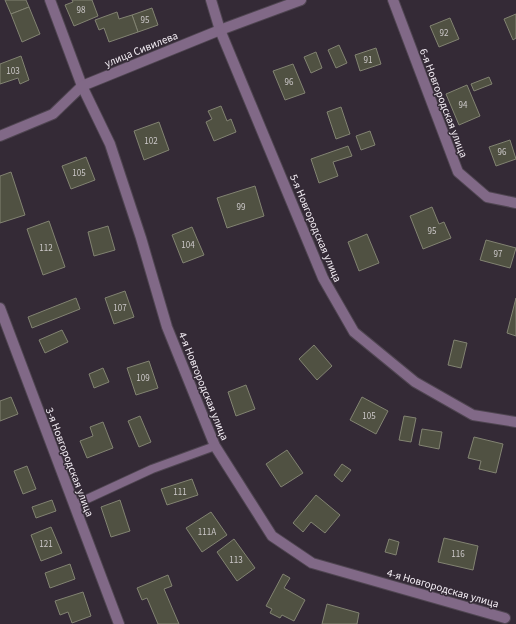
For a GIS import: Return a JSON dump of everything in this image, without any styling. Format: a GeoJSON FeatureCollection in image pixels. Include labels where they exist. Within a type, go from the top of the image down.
{"type":"FeatureCollection","features":[{"type":"Feature","properties":{"kind":"street","name":"4-я Новгородская улица"},"geometry":{"type":"LineString","coordinates":[[50,0],[82,86],[110,144],[141,238],[167,327],[215,446],[272,536],[312,563],[505,618]]}},
{"type":"Feature","properties":{"kind":"street","name":"5-я Новгородская улица"},"geometry":{"type":"LineString","coordinates":[[210,0],[220,30],[323,278],[354,332],[415,382],[473,415],[516,422]]}},
{"type":"Feature","properties":{"kind":"street","name":"улица Сивилева"},"geometry":{"type":"LineString","coordinates":[[0,136],[53,114],[82,86],[220,30],[301,0]]}},
{"type":"Feature","properties":{"kind":"street","name":"6-я Новгородская улица"},"geometry":{"type":"LineString","coordinates":[[393,0],[458,172],[487,197],[516,203]]}},
{"type":"Feature","properties":{"kind":"street","name":"3-я Новгородская улица"},"geometry":{"type":"LineString","coordinates":[[0,308],[119,624]]}},
{"type":"Feature","properties":{"kind":"lane"},"geometry":{"type":"LineString","coordinates":[[74,505],[152,469],[215,446]]}},
{"type":"Feature","properties":{"kind":"building"},"geometry":{"type":"Polygon","coordinates":[[[5,0],[26,0],[29,7],[11,14],[5,0]]]}},
{"type":"Feature","properties":{"kind":"building"},"geometry":{"type":"Polygon","coordinates":[[[72,0],[92,0],[98,16],[74,26],[65,5],[73,2],[72,0]]]}},
{"type":"Feature","properties":{"kind":"building"},"geometry":{"type":"Polygon","coordinates":[[[29,7],[40,34],[22,42],[11,14],[29,7]]]}},
{"type":"Feature","properties":{"kind":"building"},"geometry":{"type":"Polygon","coordinates":[[[152,8],[158,25],[138,32],[132,15],[152,8]]]}},
{"type":"Feature","properties":{"kind":"building"},"geometry":{"type":"Polygon","coordinates":[[[117,12],[119,19],[132,15],[138,32],[109,42],[104,28],[99,30],[95,20],[117,12]]]}},
{"type":"Feature","properties":{"kind":"building"},"geometry":{"type":"Polygon","coordinates":[[[516,14],[516,38],[513,40],[504,19],[516,14]]]}},
{"type":"Feature","properties":{"kind":"building"},"geometry":{"type":"Polygon","coordinates":[[[450,18],[459,39],[439,47],[430,26],[450,18]]]}},
{"type":"Feature","properties":{"kind":"building"},"geometry":{"type":"Polygon","coordinates":[[[339,45],[347,63],[336,68],[328,50],[339,45]]]}},
{"type":"Feature","properties":{"kind":"building"},"geometry":{"type":"Polygon","coordinates":[[[376,48],[381,64],[360,71],[355,55],[376,48]]]}},
{"type":"Feature","properties":{"kind":"building"},"geometry":{"type":"Polygon","coordinates":[[[316,52],[322,68],[311,73],[304,57],[316,52]]]}},
{"type":"Feature","properties":{"kind":"building"},"geometry":{"type":"Polygon","coordinates":[[[21,56],[29,80],[20,84],[18,78],[0,84],[0,64],[21,56]]]}},
{"type":"Feature","properties":{"kind":"building"},"geometry":{"type":"Polygon","coordinates":[[[293,64],[305,93],[285,100],[273,71],[293,64]]]}},
{"type":"Feature","properties":{"kind":"building"},"geometry":{"type":"Polygon","coordinates":[[[489,77],[492,84],[474,91],[471,84],[489,77]]]}},
{"type":"Feature","properties":{"kind":"building"},"geometry":{"type":"Polygon","coordinates":[[[467,85],[480,116],[459,125],[446,94],[467,85]]]}},
{"type":"Feature","properties":{"kind":"building"},"geometry":{"type":"Polygon","coordinates":[[[221,106],[227,121],[231,119],[236,132],[214,141],[206,122],[212,119],[208,111],[221,106]]]}},
{"type":"Feature","properties":{"kind":"building"},"geometry":{"type":"Polygon","coordinates":[[[341,107],[350,134],[336,139],[327,112],[341,107]]]}},
{"type":"Feature","properties":{"kind":"building"},"geometry":{"type":"Polygon","coordinates":[[[159,122],[169,150],[144,160],[134,131],[159,122]]]}},
{"type":"Feature","properties":{"kind":"building"},"geometry":{"type":"Polygon","coordinates":[[[370,131],[375,145],[361,150],[356,136],[370,131]]]}},
{"type":"Feature","properties":{"kind":"building"},"geometry":{"type":"Polygon","coordinates":[[[510,140],[516,159],[496,166],[489,147],[510,140]]]}},
{"type":"Feature","properties":{"kind":"building"},"geometry":{"type":"Polygon","coordinates":[[[348,146],[352,156],[333,162],[338,176],[319,183],[311,159],[348,146]]]}},
{"type":"Feature","properties":{"kind":"building"},"geometry":{"type":"Polygon","coordinates":[[[86,157],[95,180],[71,189],[62,166],[86,157]]]}},
{"type":"Feature","properties":{"kind":"building"},"geometry":{"type":"Polygon","coordinates":[[[11,172],[25,215],[0,223],[0,176],[11,172]]]}},
{"type":"Feature","properties":{"kind":"building"},"geometry":{"type":"Polygon","coordinates":[[[255,186],[264,216],[227,228],[217,198],[255,186]]]}},
{"type":"Feature","properties":{"kind":"building"},"geometry":{"type":"Polygon","coordinates":[[[432,207],[439,224],[444,222],[451,238],[423,249],[410,216],[432,207]]]}},
{"type":"Feature","properties":{"kind":"building"},"geometry":{"type":"Polygon","coordinates":[[[49,221],[65,267],[43,275],[27,229],[49,221]]]}},
{"type":"Feature","properties":{"kind":"building"},"geometry":{"type":"Polygon","coordinates":[[[108,226],[115,250],[94,256],[88,232],[108,226]]]}},
{"type":"Feature","properties":{"kind":"building"},"geometry":{"type":"Polygon","coordinates":[[[192,227],[204,255],[183,263],[172,235],[192,227]]]}},
{"type":"Feature","properties":{"kind":"building"},"geometry":{"type":"Polygon","coordinates":[[[367,234],[379,263],[359,271],[348,242],[367,234]]]}},
{"type":"Feature","properties":{"kind":"building"},"geometry":{"type":"Polygon","coordinates":[[[486,240],[516,248],[510,268],[480,260],[486,240]]]}},
{"type":"Feature","properties":{"kind":"building"},"geometry":{"type":"Polygon","coordinates":[[[125,291],[134,317],[114,324],[105,298],[125,291]]]}},
{"type":"Feature","properties":{"kind":"building"},"geometry":{"type":"Polygon","coordinates":[[[76,298],[80,309],[32,328],[28,317],[76,298]]]}},
{"type":"Feature","properties":{"kind":"building"},"geometry":{"type":"Polygon","coordinates":[[[516,298],[516,336],[507,333],[516,298]]]}},
{"type":"Feature","properties":{"kind":"building"},"geometry":{"type":"Polygon","coordinates":[[[62,330],[68,342],[45,353],[39,340],[62,330]]]}},
{"type":"Feature","properties":{"kind":"building"},"geometry":{"type":"Polygon","coordinates":[[[454,340],[467,343],[461,368],[448,365],[454,340]]]}},
{"type":"Feature","properties":{"kind":"building"},"geometry":{"type":"Polygon","coordinates":[[[314,345],[332,366],[317,380],[299,359],[314,345]]]}},
{"type":"Feature","properties":{"kind":"building"},"geometry":{"type":"Polygon","coordinates":[[[149,361],[158,388],[136,395],[127,368],[149,361]]]}},
{"type":"Feature","properties":{"kind":"building"},"geometry":{"type":"Polygon","coordinates":[[[103,368],[109,382],[94,388],[89,374],[103,368]]]}},
{"type":"Feature","properties":{"kind":"building"},"geometry":{"type":"Polygon","coordinates":[[[246,385],[255,409],[236,416],[228,392],[246,385]]]}},
{"type":"Feature","properties":{"kind":"building"},"geometry":{"type":"Polygon","coordinates":[[[11,397],[18,414],[0,421],[0,401],[11,397]]]}},
{"type":"Feature","properties":{"kind":"building"},"geometry":{"type":"Polygon","coordinates":[[[362,397],[388,411],[376,434],[350,420],[362,397]]]}},
{"type":"Feature","properties":{"kind":"building"},"geometry":{"type":"Polygon","coordinates":[[[140,416],[151,442],[139,447],[128,421],[140,416]]]}},
{"type":"Feature","properties":{"kind":"building"},"geometry":{"type":"Polygon","coordinates":[[[404,416],[416,418],[411,442],[399,440],[404,416]]]}},
{"type":"Feature","properties":{"kind":"building"},"geometry":{"type":"Polygon","coordinates":[[[103,422],[113,448],[87,458],[80,441],[93,436],[90,427],[103,422]]]}},
{"type":"Feature","properties":{"kind":"building"},"geometry":{"type":"Polygon","coordinates":[[[422,429],[442,432],[439,449],[419,445],[422,429]]]}},
{"type":"Feature","properties":{"kind":"building"},"geometry":{"type":"Polygon","coordinates":[[[474,437],[503,444],[496,473],[479,469],[481,461],[468,458],[474,437]]]}},
{"type":"Feature","properties":{"kind":"building"},"geometry":{"type":"Polygon","coordinates":[[[287,450],[303,473],[281,487],[266,464],[287,450]]]}},
{"type":"Feature","properties":{"kind":"building"},"geometry":{"type":"Polygon","coordinates":[[[342,464],[351,470],[342,482],[334,475],[342,464]]]}},
{"type":"Feature","properties":{"kind":"building"},"geometry":{"type":"Polygon","coordinates":[[[27,466],[36,489],[23,494],[14,471],[27,466]]]}},
{"type":"Feature","properties":{"kind":"building"},"geometry":{"type":"Polygon","coordinates":[[[192,479],[198,495],[167,505],[161,489],[192,479]]]}},
{"type":"Feature","properties":{"kind":"building"},"geometry":{"type":"Polygon","coordinates":[[[316,495],[340,515],[325,533],[311,522],[303,532],[293,523],[316,495]]]}},
{"type":"Feature","properties":{"kind":"building"},"geometry":{"type":"Polygon","coordinates":[[[52,500],[56,511],[36,518],[32,507],[52,500]]]}},
{"type":"Feature","properties":{"kind":"building"},"geometry":{"type":"Polygon","coordinates":[[[120,500],[130,531],[111,537],[101,507],[120,500]]]}},
{"type":"Feature","properties":{"kind":"building"},"geometry":{"type":"Polygon","coordinates":[[[211,512],[227,535],[202,552],[186,528],[211,512]]]}},
{"type":"Feature","properties":{"kind":"building"},"geometry":{"type":"Polygon","coordinates":[[[51,527],[62,553],[41,561],[31,535],[51,527]]]}},
{"type":"Feature","properties":{"kind":"building"},"geometry":{"type":"Polygon","coordinates":[[[444,538],[478,546],[473,570],[438,562],[444,538]]]}},
{"type":"Feature","properties":{"kind":"building"},"geometry":{"type":"Polygon","coordinates":[[[234,539],[255,568],[237,581],[217,552],[234,539]]]}},
{"type":"Feature","properties":{"kind":"building"},"geometry":{"type":"Polygon","coordinates":[[[389,539],[399,542],[396,555],[385,552],[389,539]]]}},
{"type":"Feature","properties":{"kind":"building"},"geometry":{"type":"Polygon","coordinates":[[[70,564],[75,579],[50,588],[45,573],[70,564]]]}},
{"type":"Feature","properties":{"kind":"building"},"geometry":{"type":"Polygon","coordinates":[[[283,574],[290,578],[284,588],[305,600],[294,621],[282,615],[280,618],[270,613],[272,609],[266,606],[283,574]]]}},
{"type":"Feature","properties":{"kind":"building"},"geometry":{"type":"Polygon","coordinates":[[[168,575],[172,586],[164,589],[179,624],[158,624],[147,598],[142,600],[137,588],[168,575]]]}},
{"type":"Feature","properties":{"kind":"building"},"geometry":{"type":"Polygon","coordinates":[[[83,592],[91,616],[72,623],[68,612],[60,615],[55,601],[83,592]]]}},
{"type":"Feature","properties":{"kind":"building"},"geometry":{"type":"Polygon","coordinates":[[[327,604],[359,613],[357,624],[322,624],[327,604]]]}}]}
